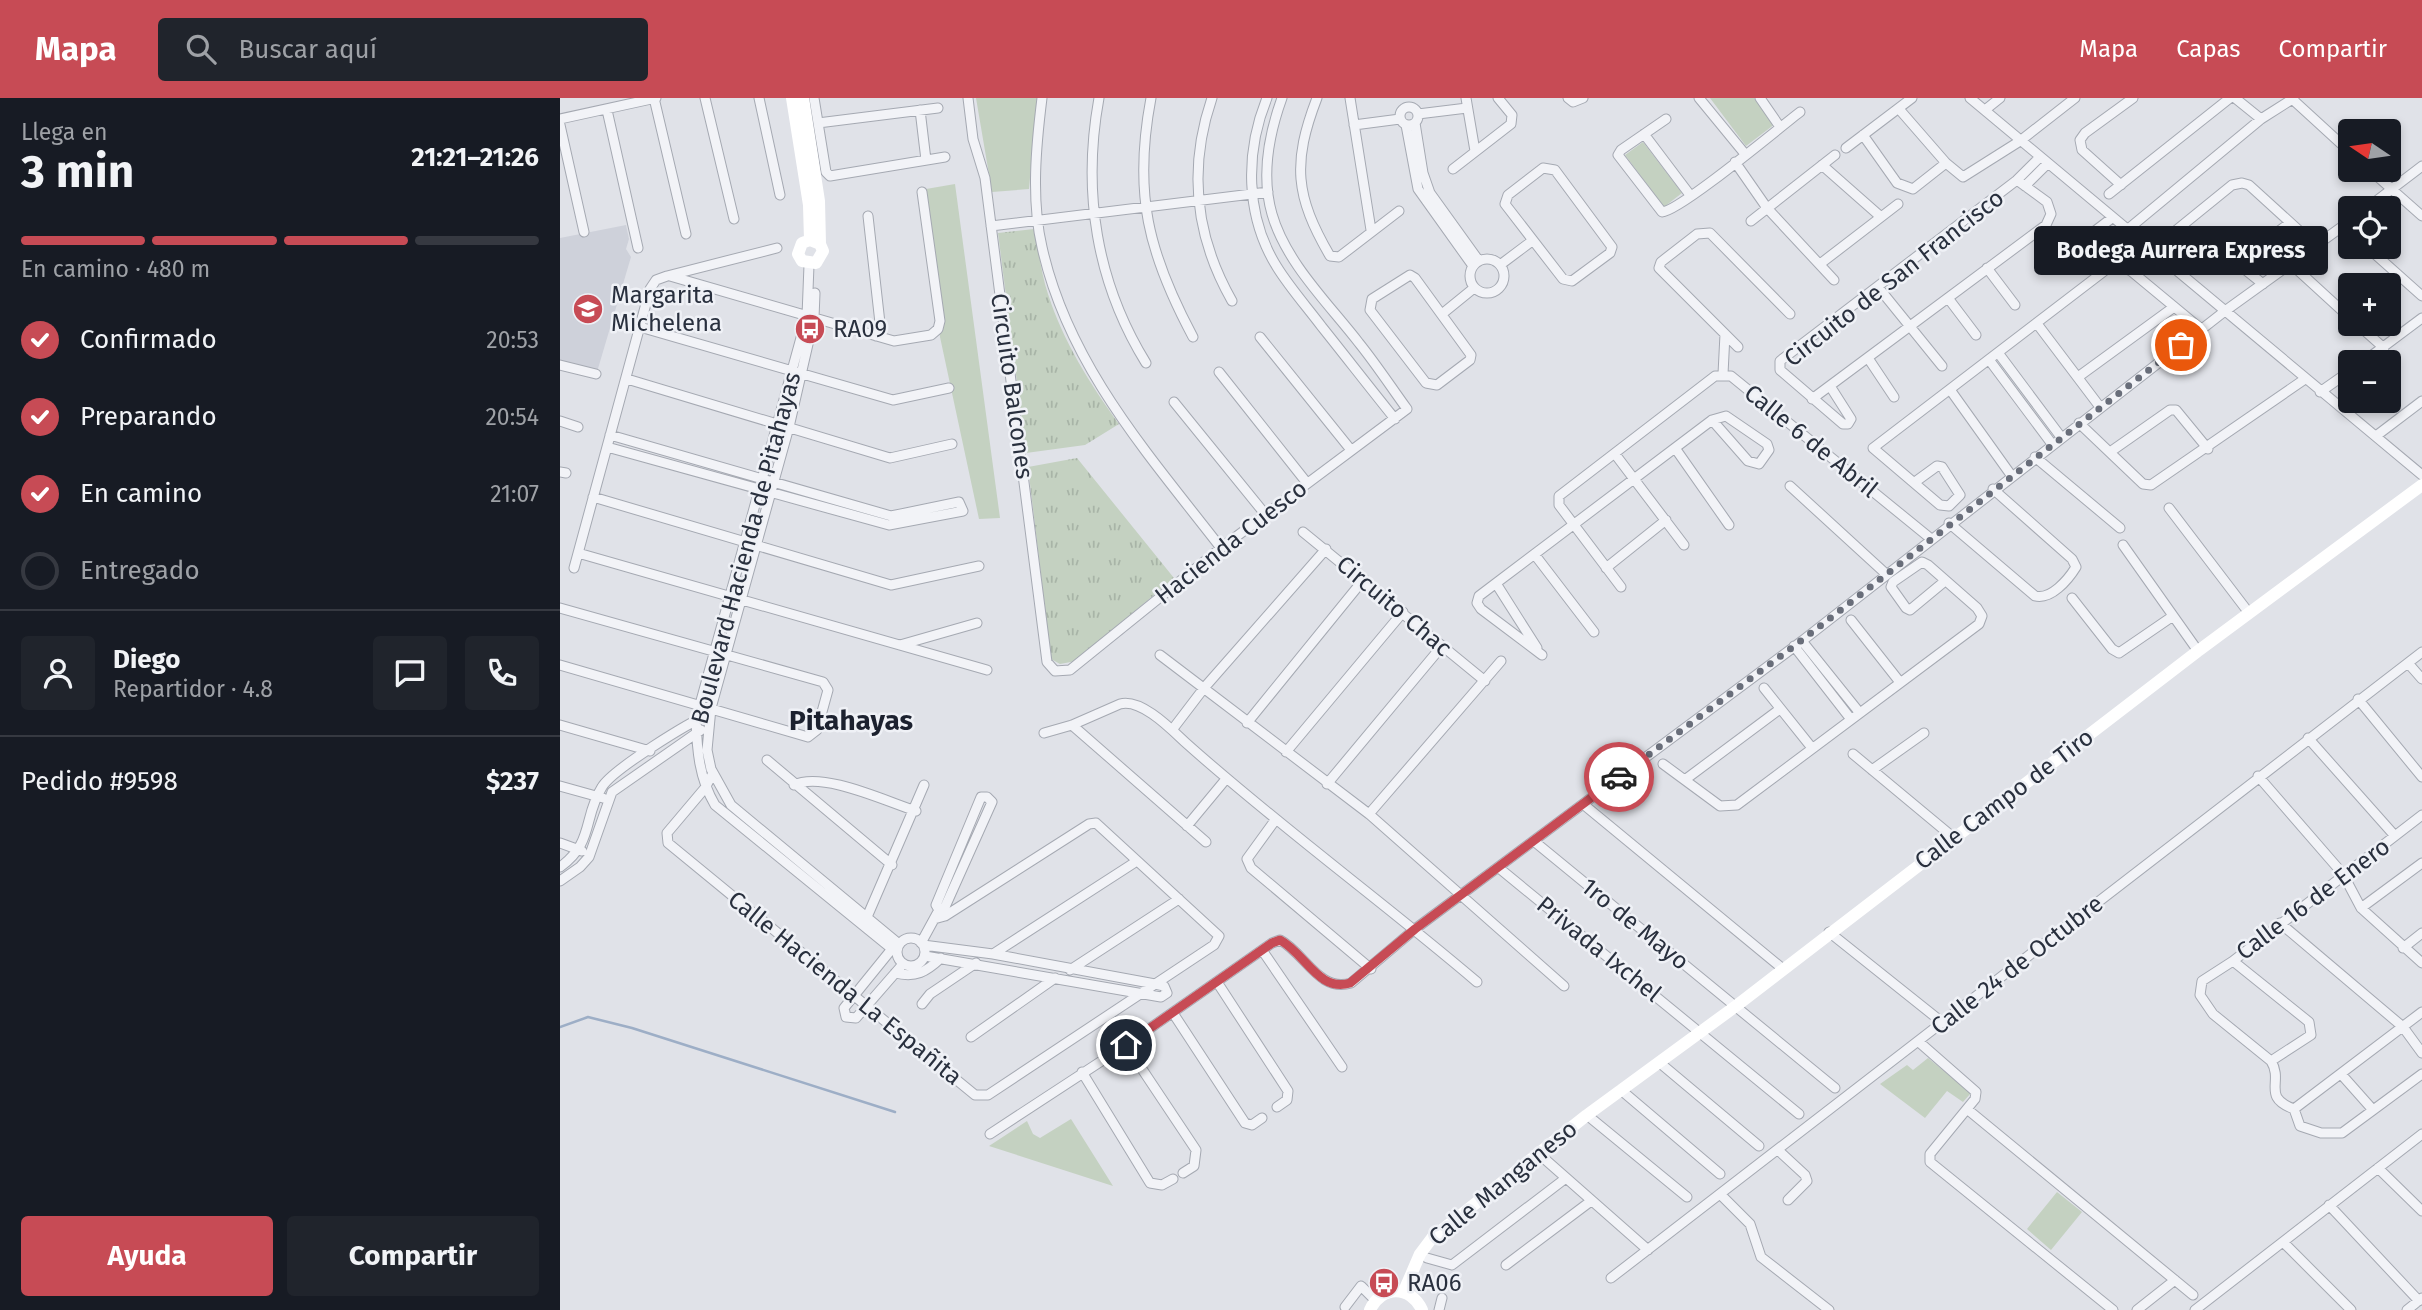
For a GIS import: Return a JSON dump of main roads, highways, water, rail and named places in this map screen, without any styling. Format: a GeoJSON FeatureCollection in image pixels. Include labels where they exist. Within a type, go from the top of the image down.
{"type":"FeatureCollection","features":[{"type":"Feature","properties":{"kind":"waterway"},"geometry":{"type":"LineString","coordinates":[[560,1027],[588,1017],[632,1028],[895,1112]]}},
{"type":"Feature","properties":{"kind":"place","name":"Margarita Michelena"},"geometry":{"type":"Point","coordinates":[588,309]}},
{"type":"Feature","properties":{"kind":"place","name":"RA09"},"geometry":{"type":"Point","coordinates":[810,329]}},
{"type":"Feature","properties":{"kind":"place","name":"Bodega Aurrera Express"},"geometry":{"type":"Point","coordinates":[2181,345]}},
{"type":"Feature","properties":{"kind":"place","name":"RA06"},"geometry":{"type":"Point","coordinates":[1384,1283]}},
{"type":"Feature","properties":{"kind":"district","name":"Pitahayas"},"geometry":{"type":"Point","coordinates":[851,720]}}]}
